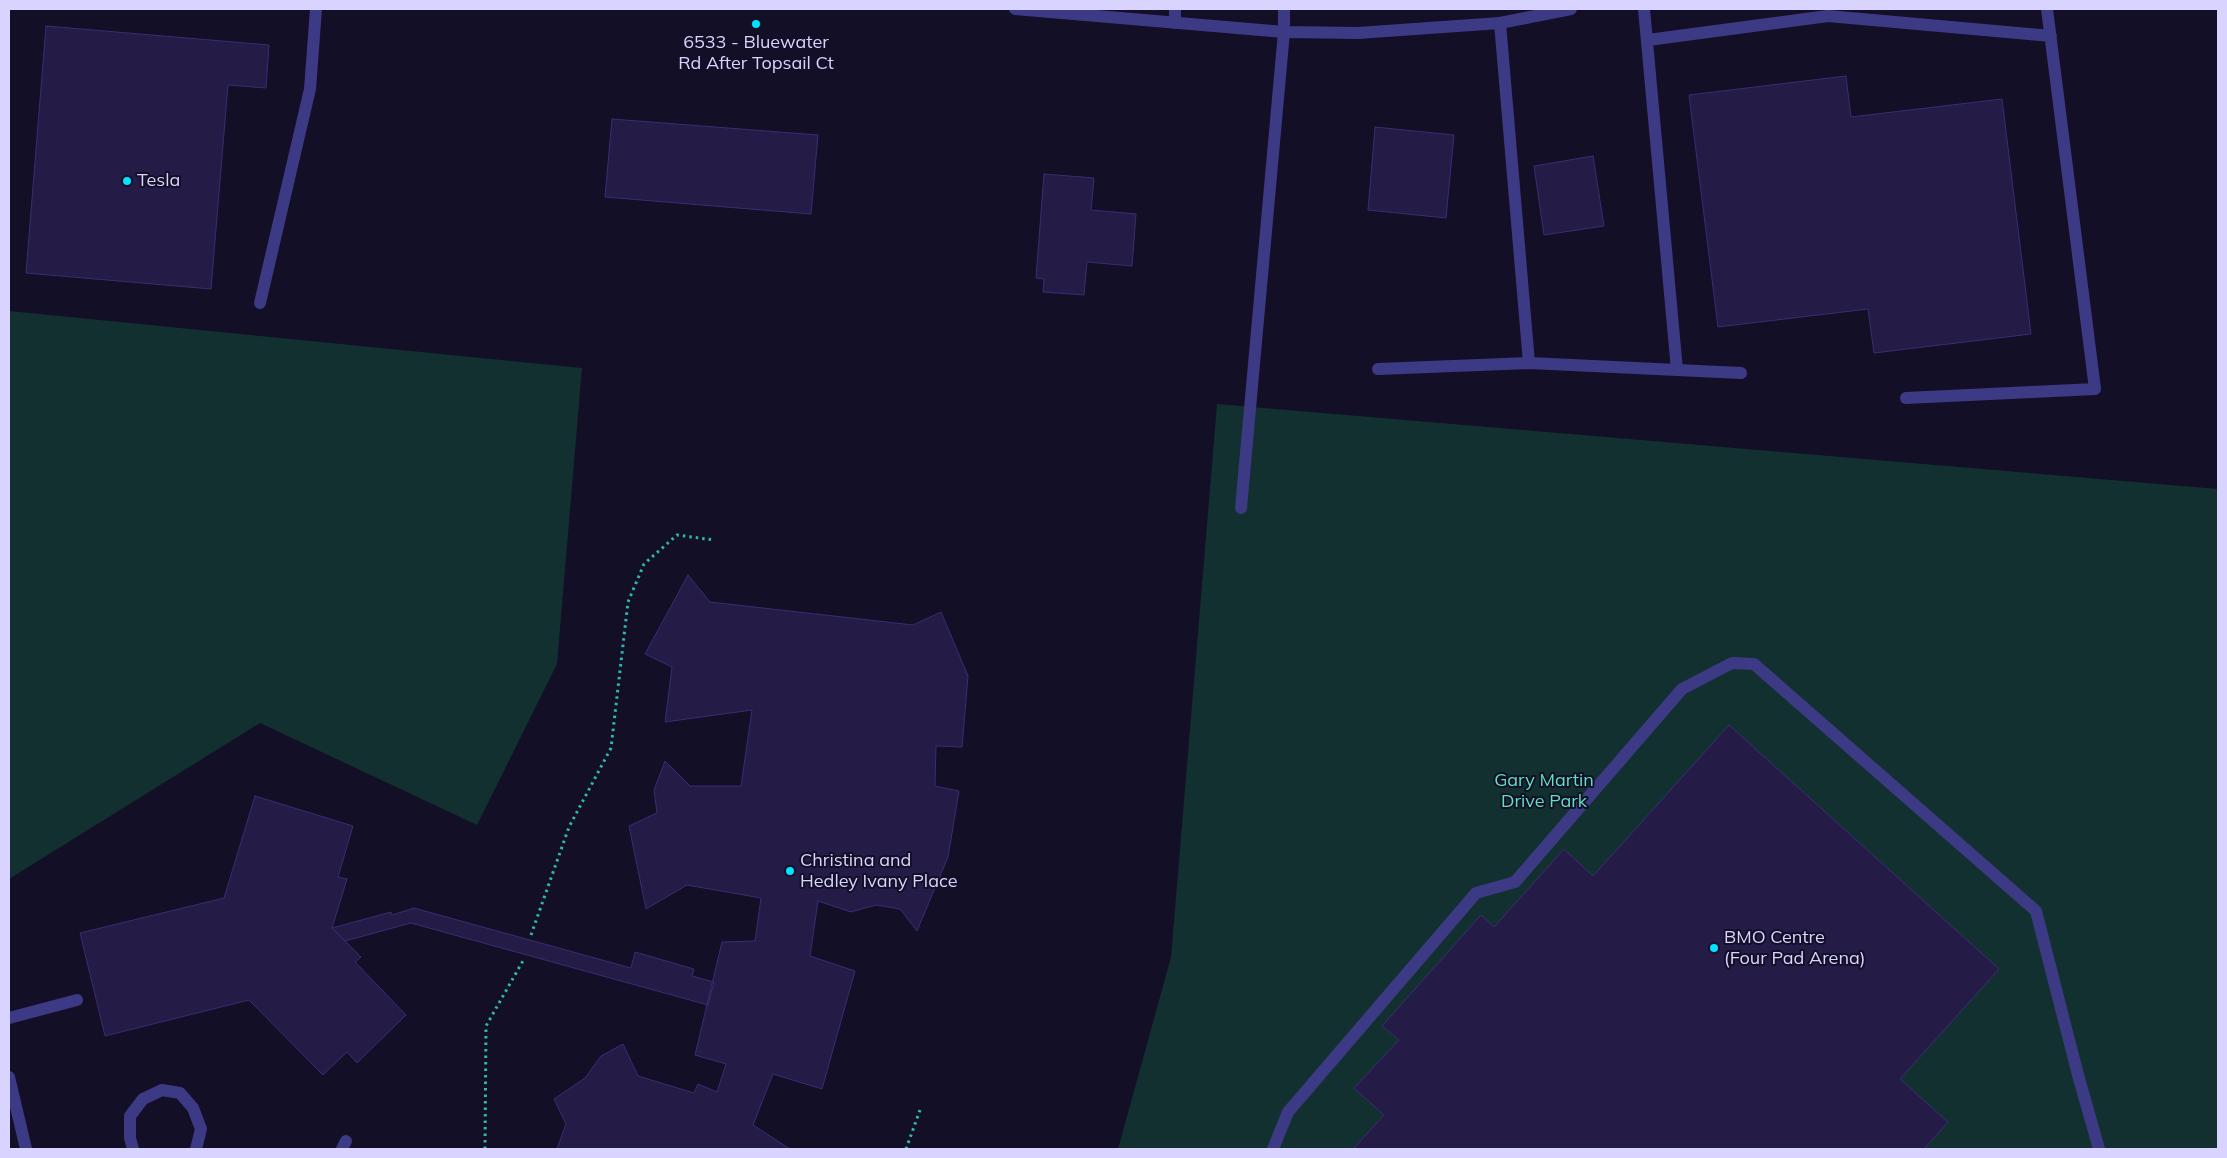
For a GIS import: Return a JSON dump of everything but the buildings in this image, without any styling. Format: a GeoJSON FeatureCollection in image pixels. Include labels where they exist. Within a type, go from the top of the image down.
{"type":"FeatureCollection","features":[{"type":"Feature","properties":{"kind":"street"},"geometry":{"type":"LineString","coordinates":[[260,303],[310,89],[316,9]]}},
{"type":"Feature","properties":{"kind":"street"},"geometry":{"type":"LineString","coordinates":[[1015,9],[1284,32],[1358,33],[1500,23],[1564,9]]}},
{"type":"Feature","properties":{"kind":"street"},"geometry":{"type":"LineString","coordinates":[[1175,9],[1175,23]]}},
{"type":"Feature","properties":{"kind":"street"},"geometry":{"type":"LineString","coordinates":[[1241,508],[1284,32],[1284,9]]}},
{"type":"Feature","properties":{"kind":"street"},"geometry":{"type":"LineString","coordinates":[[1644,9],[1677,370]]}},
{"type":"Feature","properties":{"kind":"street"},"geometry":{"type":"LineString","coordinates":[[1906,398],[2095,389],[2047,9]]}},
{"type":"Feature","properties":{"kind":"street"},"geometry":{"type":"LineString","coordinates":[[1648,40],[1828,16],[2051,36]]}},
{"type":"Feature","properties":{"kind":"street"},"geometry":{"type":"LineString","coordinates":[[1500,23],[1529,363]]}},
{"type":"Feature","properties":{"kind":"street"},"geometry":{"type":"LineString","coordinates":[[1378,369],[1529,363],[1741,373]]}},
{"type":"Feature","properties":{"kind":"street"},"geometry":{"type":"LineString","coordinates":[[1274,1149],[1288,1112],[1476,893],[1515,882],[1682,689],[1732,663],[1754,664],[2036,911],[2078,1076],[2099,1149]]}},
{"type":"Feature","properties":{"kind":"street"},"geometry":{"type":"LineString","coordinates":[[9,1018],[77,1000]]}},
{"type":"Feature","properties":{"kind":"street"},"geometry":{"type":"LineString","coordinates":[[9,1077],[26,1149]]}},
{"type":"Feature","properties":{"kind":"street"},"geometry":{"type":"LineString","coordinates":[[133,1149],[130,1138],[130,1116],[143,1099],[162,1090],[180,1093],[193,1108],[201,1129],[196,1149]]}},
{"type":"Feature","properties":{"kind":"path"},"geometry":{"type":"LineString","coordinates":[[531,936],[569,827],[610,748],[628,602],[644,564],[677,535],[714,540]]}},
{"type":"Feature","properties":{"kind":"path"},"geometry":{"type":"LineString","coordinates":[[485,1149],[486,1026],[524,959]]}},
{"type":"Feature","properties":{"kind":"path"},"geometry":{"type":"LineString","coordinates":[[906,1149],[920,1110]]}},
{"type":"Feature","properties":{"kind":"green space"},"geometry":{"type":"Polygon","coordinates":[[[9,311],[582,368],[557,664],[477,825],[260,723],[9,879],[9,311]]]}},
{"type":"Feature","properties":{"kind":"green space","name":"Gary Martin Drive Park"},"geometry":{"type":"Polygon","coordinates":[[[1217,404],[2218,489],[2218,1149],[1118,1149],[1171,957],[1217,404]]]}},
{"type":"Feature","properties":{"kind":"place","name":"6533 - Bluewater Rd After Topsail Ct"},"geometry":{"type":"Point","coordinates":[756,24]}},
{"type":"Feature","properties":{"kind":"place","name":"Tesla"},"geometry":{"type":"Point","coordinates":[127,181]}},
{"type":"Feature","properties":{"kind":"place","name":"Christina and Hedley Ivany Place"},"geometry":{"type":"Point","coordinates":[790,871]}},
{"type":"Feature","properties":{"kind":"place","name":"BMO Centre (Four Pad Arena)"},"geometry":{"type":"Point","coordinates":[1714,948]}}]}
